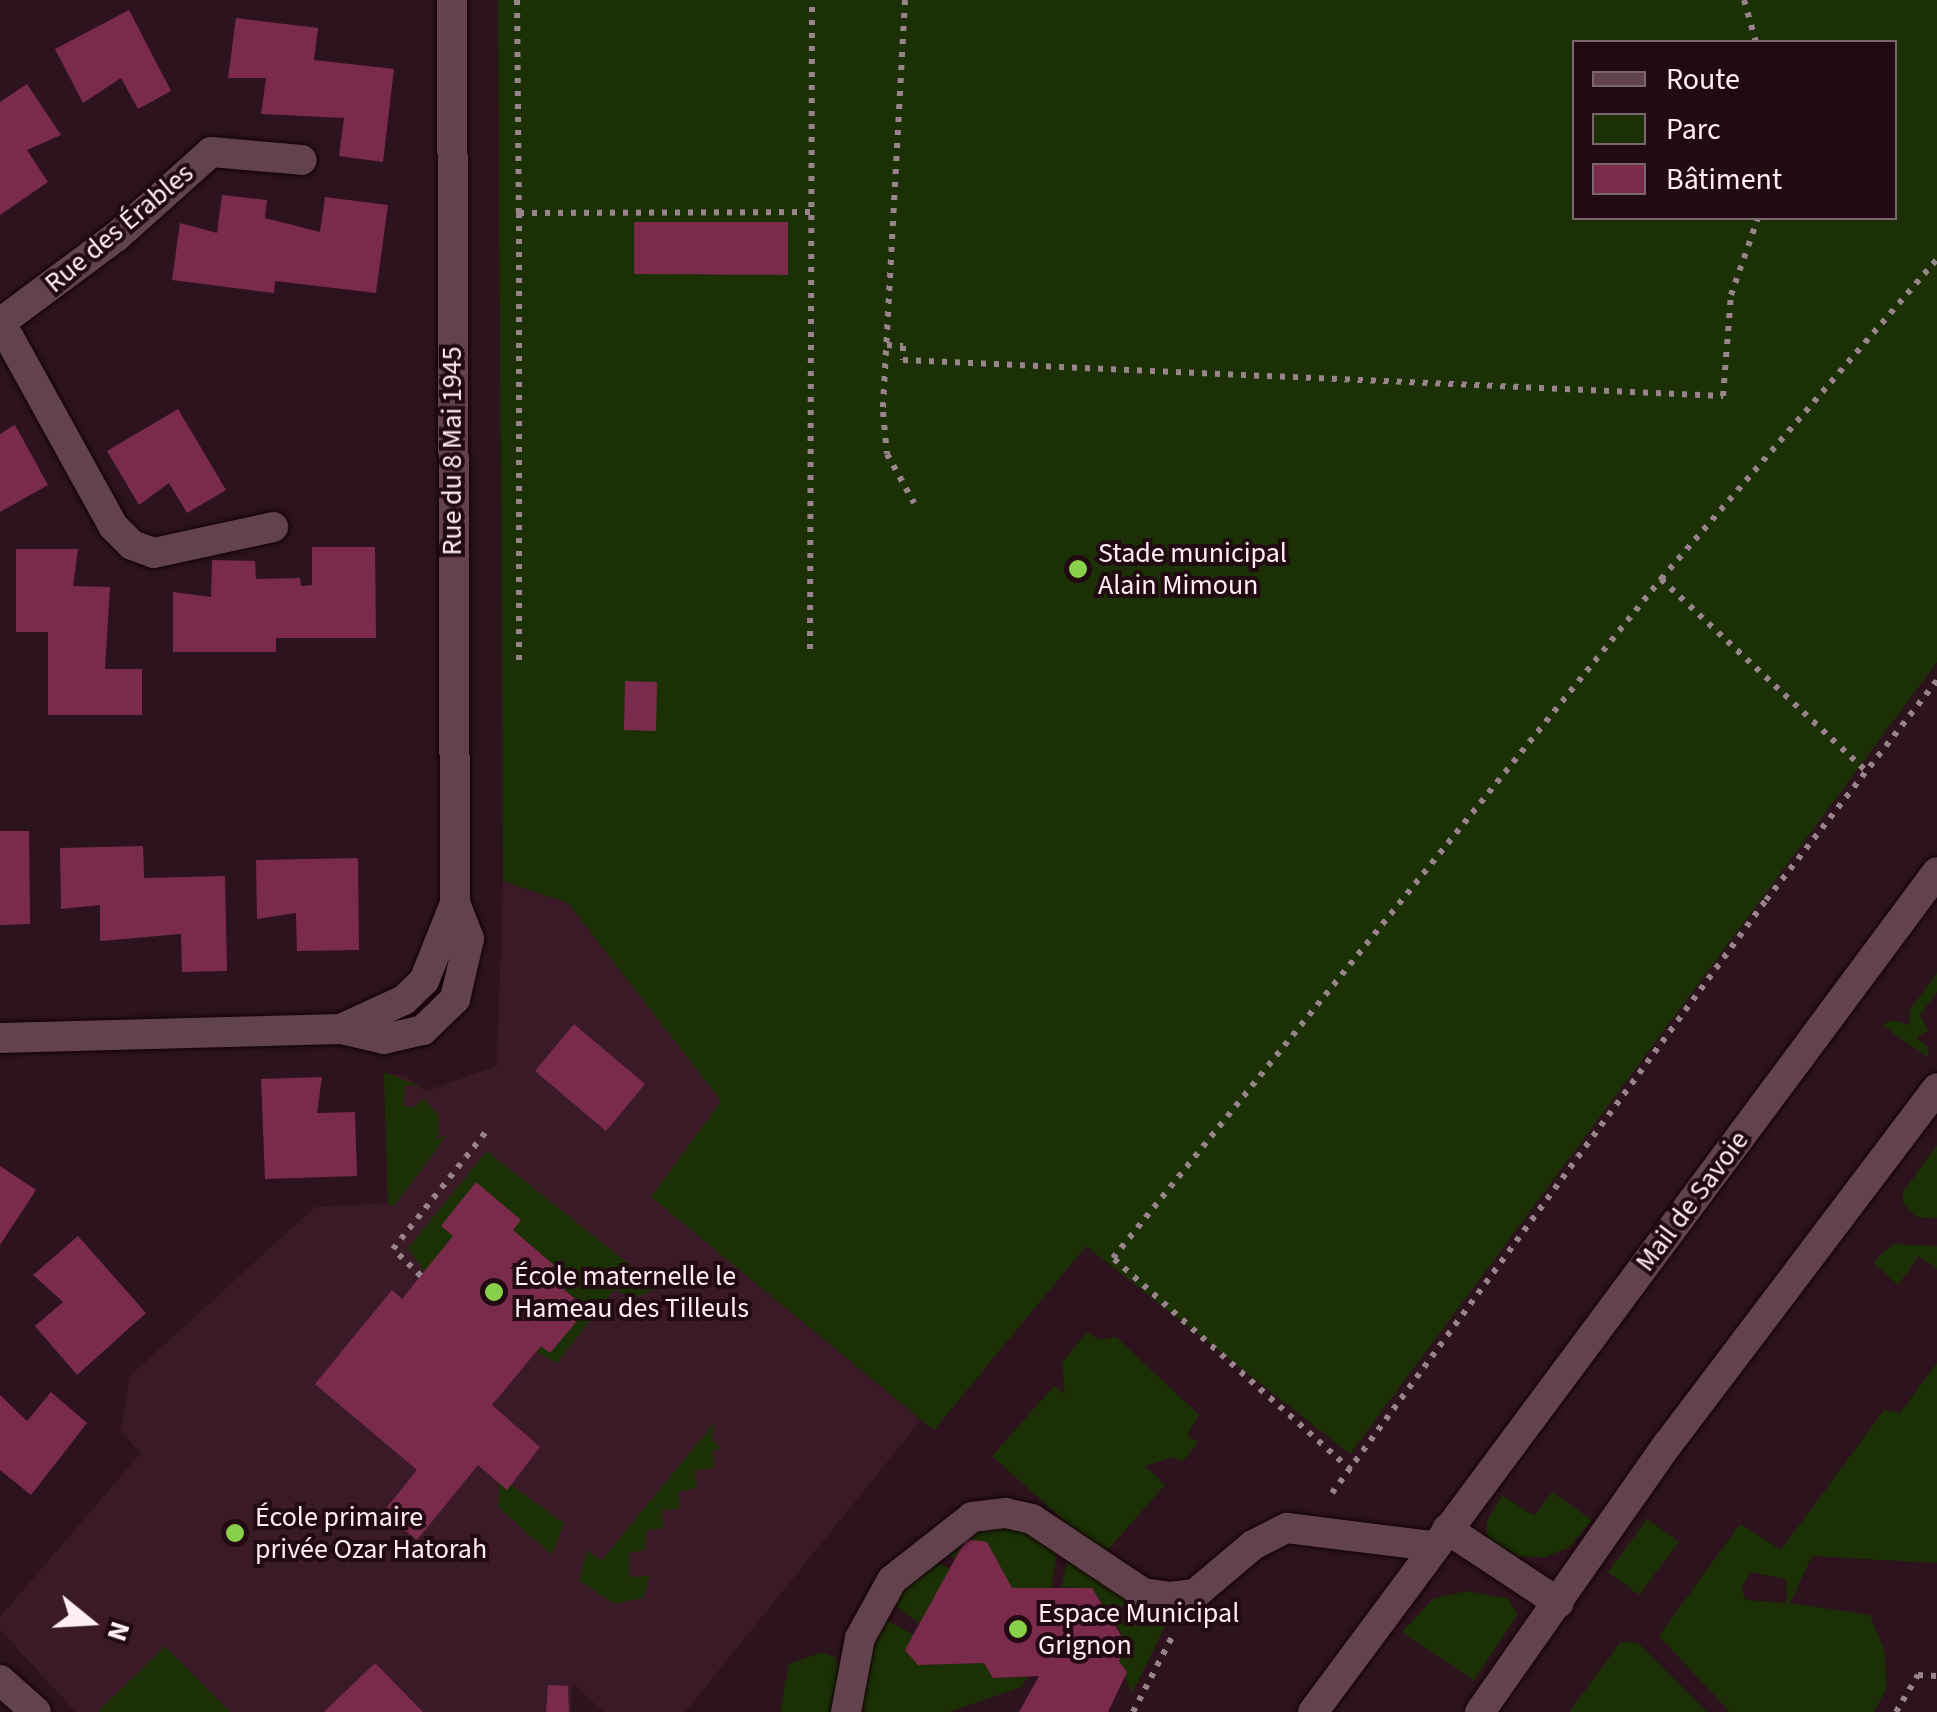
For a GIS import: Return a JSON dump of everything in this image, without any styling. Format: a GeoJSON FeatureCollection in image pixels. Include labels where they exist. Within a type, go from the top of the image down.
{"type":"FeatureCollection","features":[{"type":"Feature","properties":{"kind":"street","name":"Rue du 8 Mai 1945"},"geometry":{"type":"LineString","coordinates":[[0,1038],[341,1029],[360,1037],[405,1036],[424,1030],[449,1007],[468,951],[467,928],[455,903],[452,0]]}},
{"type":"Feature","properties":{"kind":"street","name":"Rue des Érables"},"geometry":{"type":"LineString","coordinates":[[273,527],[154,552],[132,545],[113,526],[0,323],[116,238],[211,152],[302,160]]}},
{"type":"Feature","properties":{"kind":"street","name":"Mail de Savoie"},"geometry":{"type":"LineString","coordinates":[[1312,1712],[1937,872]]}},
{"type":"Feature","properties":{"kind":"street"},"geometry":{"type":"LineString","coordinates":[[1480,1712],[1668,1444],[1937,1088]]}},
{"type":"Feature","properties":{"kind":"street"},"geometry":{"type":"LineString","coordinates":[[846,1712],[860,1638],[892,1580],[972,1518],[1006,1513],[1032,1520],[1144,1593],[1195,1594],[1272,1533],[1302,1529],[1439,1537],[1559,1603]]}},
{"type":"Feature","properties":{"kind":"street"},"geometry":{"type":"LineString","coordinates":[[0,1680],[36,1712]]}},
{"type":"Feature","properties":{"kind":"path"},"geometry":{"type":"LineString","coordinates":[[517,0],[519,660]]}},
{"type":"Feature","properties":{"kind":"path"},"geometry":{"type":"LineString","coordinates":[[810,649],[812,0]]}},
{"type":"Feature","properties":{"kind":"path"},"geometry":{"type":"LineString","coordinates":[[905,0],[887,345],[887,454],[914,502]]}},
{"type":"Feature","properties":{"kind":"path"},"geometry":{"type":"LineString","coordinates":[[1744,0],[1755,40]]}},
{"type":"Feature","properties":{"kind":"path"},"geometry":{"type":"LineString","coordinates":[[519,213],[812,212]]}},
{"type":"Feature","properties":{"kind":"path"},"geometry":{"type":"LineString","coordinates":[[887,345],[903,346],[903,360],[1723,396],[1731,295],[1757,220]]}},
{"type":"Feature","properties":{"kind":"path"},"geometry":{"type":"LineString","coordinates":[[1351,1470],[1113,1258],[1661,579],[1937,259]]}},
{"type":"Feature","properties":{"kind":"path"},"geometry":{"type":"LineString","coordinates":[[1661,579],[1864,770]]}},
{"type":"Feature","properties":{"kind":"path"},"geometry":{"type":"LineString","coordinates":[[1302,1529],[1351,1470],[1864,770],[1937,680]]}},
{"type":"Feature","properties":{"kind":"path"},"geometry":{"type":"LineString","coordinates":[[420,1276],[394,1249],[489,1128]]}},
{"type":"Feature","properties":{"kind":"path"},"geometry":{"type":"LineString","coordinates":[[1133,1712],[1195,1594]]}},
{"type":"Feature","properties":{"kind":"path"},"geometry":{"type":"LineString","coordinates":[[1896,1712],[1918,1675],[1937,1676]]}},
{"type":"Feature","properties":{"kind":"shaded area","name":"École maternelle le Hameau des Tilleuls"},"geometry":{"type":"Polygon","coordinates":[[[503,881],[568,903],[722,1101],[652,1197],[921,1420],[685,1712],[604,1712],[572,1683],[571,1712],[76,1712],[0,1630],[0,1617],[141,1453],[121,1432],[129,1377],[315,1207],[388,1203],[384,1072],[407,1077],[426,1091],[497,1066],[503,881]]]}},
{"type":"Feature","properties":{"kind":"green space","name":"Stade municipal Alain Mimoun"},"geometry":{"type":"Polygon","coordinates":[[[498,0],[1937,0],[1937,662],[1350,1454],[1086,1246],[934,1430],[651,1197],[721,1101],[568,903],[503,881],[498,0]]]}},
{"type":"Feature","properties":{"kind":"green space"},"geometry":{"type":"Polygon","coordinates":[[[1937,973],[1937,992],[1920,1015],[1928,1031],[1916,1037],[1929,1048],[1927,1057],[1882,1025],[1891,1020],[1909,1025],[1909,1011],[1937,973]]]}},
{"type":"Feature","properties":{"kind":"green space"},"geometry":{"type":"Polygon","coordinates":[[[384,1072],[422,1087],[405,1085],[403,1106],[415,1107],[423,1098],[438,1115],[438,1139],[447,1135],[394,1206],[388,1204],[384,1072]]]}},
{"type":"Feature","properties":{"kind":"green space"},"geometry":{"type":"Polygon","coordinates":[[[1937,1145],[1937,1218],[1916,1217],[1903,1203],[1903,1192],[1937,1145]]]}},
{"type":"Feature","properties":{"kind":"green space"},"geometry":{"type":"Polygon","coordinates":[[[487,1151],[659,1288],[632,1299],[615,1289],[557,1363],[536,1352],[541,1346],[550,1353],[586,1309],[546,1274],[513,1230],[520,1220],[477,1183],[442,1226],[453,1236],[424,1272],[408,1248],[487,1151]]]}},
{"type":"Feature","properties":{"kind":"green space"},"geometry":{"type":"Polygon","coordinates":[[[1893,1244],[1937,1246],[1937,1269],[1919,1256],[1898,1285],[1873,1262],[1893,1244]]]}},
{"type":"Feature","properties":{"kind":"green space"},"geometry":{"type":"Polygon","coordinates":[[[1087,1332],[1100,1340],[1116,1337],[1199,1415],[1187,1435],[1198,1442],[1182,1462],[1173,1457],[1145,1466],[1165,1485],[1103,1555],[992,1456],[1054,1386],[1065,1395],[1062,1363],[1087,1332]]]}},
{"type":"Feature","properties":{"kind":"green space"},"geometry":{"type":"Polygon","coordinates":[[[1937,1363],[1937,1563],[1812,1556],[1790,1603],[1870,1615],[1885,1653],[1886,1690],[1873,1712],[1730,1712],[1659,1636],[1740,1524],[1781,1550],[1884,1410],[1900,1413],[1937,1363]],[[1750,1572],[1741,1589],[1746,1600],[1787,1603],[1786,1579],[1750,1572]]]}},
{"type":"Feature","properties":{"kind":"green space"},"geometry":{"type":"Polygon","coordinates":[[[714,1423],[712,1440],[722,1449],[713,1450],[714,1468],[695,1470],[697,1488],[678,1492],[680,1508],[661,1511],[664,1528],[646,1531],[645,1550],[629,1553],[629,1577],[650,1576],[643,1598],[614,1604],[579,1580],[587,1550],[602,1560],[714,1423]]]}},
{"type":"Feature","properties":{"kind":"green space"},"geometry":{"type":"Polygon","coordinates":[[[499,1483],[507,1490],[511,1485],[564,1523],[552,1555],[498,1507],[499,1483]]]}},
{"type":"Feature","properties":{"kind":"green space"},"geometry":{"type":"Polygon","coordinates":[[[1552,1492],[1592,1520],[1568,1548],[1544,1557],[1510,1556],[1487,1539],[1487,1521],[1502,1495],[1534,1516],[1552,1492]]]}},
{"type":"Feature","properties":{"kind":"green space"},"geometry":{"type":"Polygon","coordinates":[[[1647,1519],[1679,1542],[1639,1595],[1608,1572],[1647,1519]]]}},
{"type":"Feature","properties":{"kind":"green space"},"geometry":{"type":"Polygon","coordinates":[[[998,1521],[1058,1544],[1051,1588],[1012,1588],[966,1539],[955,1558],[943,1551],[974,1526],[998,1521]]]}},
{"type":"Feature","properties":{"kind":"green space"},"geometry":{"type":"Polygon","coordinates":[[[1069,1551],[1129,1597],[1124,1605],[1109,1614],[1092,1588],[1062,1587],[1069,1551]]]}},
{"type":"Feature","properties":{"kind":"green space"},"geometry":{"type":"Polygon","coordinates":[[[931,1559],[950,1569],[920,1624],[891,1602],[931,1559]]]}},
{"type":"Feature","properties":{"kind":"green space"},"geometry":{"type":"Polygon","coordinates":[[[1467,1591],[1509,1599],[1517,1615],[1474,1680],[1402,1632],[1433,1599],[1467,1591]]]}},
{"type":"Feature","properties":{"kind":"green space"},"geometry":{"type":"Polygon","coordinates":[[[1145,1606],[1167,1607],[1171,1614],[1132,1694],[1119,1661],[1127,1645],[1116,1624],[1145,1606]]]}},
{"type":"Feature","properties":{"kind":"green space"},"geometry":{"type":"Polygon","coordinates":[[[886,1620],[914,1635],[905,1650],[918,1665],[984,1663],[993,1678],[1028,1677],[1021,1687],[949,1712],[851,1712],[878,1624],[886,1620]]]}},
{"type":"Feature","properties":{"kind":"green space"},"geometry":{"type":"Polygon","coordinates":[[[1620,1643],[1639,1644],[1707,1712],[1569,1712],[1620,1643]]]}},
{"type":"Feature","properties":{"kind":"green space"},"geometry":{"type":"Polygon","coordinates":[[[165,1646],[230,1712],[98,1712],[165,1646]]]}},
{"type":"Feature","properties":{"kind":"green space"},"geometry":{"type":"Polygon","coordinates":[[[822,1652],[836,1658],[840,1671],[835,1712],[780,1712],[789,1664],[822,1652]]]}},
{"type":"Feature","properties":{"kind":"building"},"geometry":{"type":"Polygon","coordinates":[[[129,10],[171,91],[138,109],[121,78],[83,103],[55,49],[129,10]]]}},
{"type":"Feature","properties":{"kind":"building"},"geometry":{"type":"Polygon","coordinates":[[[236,18],[318,28],[314,60],[394,69],[383,162],[339,156],[344,118],[261,114],[266,78],[228,78],[236,18]]]}},
{"type":"Feature","properties":{"kind":"building"},"geometry":{"type":"Polygon","coordinates":[[[27,84],[61,135],[27,150],[48,182],[0,215],[0,102],[27,84]]]}},
{"type":"Feature","properties":{"kind":"building"},"geometry":{"type":"Polygon","coordinates":[[[222,195],[267,200],[265,218],[320,232],[325,197],[388,205],[376,293],[275,281],[274,293],[172,280],[180,223],[217,233],[222,195]]]}},
{"type":"Feature","properties":{"kind":"building"},"geometry":{"type":"Polygon","coordinates":[[[634,222],[788,222],[788,275],[634,274],[634,222]]]}},
{"type":"Feature","properties":{"kind":"building"},"geometry":{"type":"Polygon","coordinates":[[[178,409],[226,490],[187,513],[169,483],[139,505],[107,451],[178,409]]]}},
{"type":"Feature","properties":{"kind":"building"},"geometry":{"type":"Polygon","coordinates":[[[15,425],[48,485],[0,512],[0,434],[15,425]]]}},
{"type":"Feature","properties":{"kind":"building"},"geometry":{"type":"Polygon","coordinates":[[[312,547],[375,547],[376,638],[276,638],[276,652],[173,652],[173,592],[211,597],[212,560],[255,561],[256,579],[300,578],[301,586],[312,585],[312,547]]]}},
{"type":"Feature","properties":{"kind":"building"},"geometry":{"type":"Polygon","coordinates":[[[16,549],[78,549],[73,586],[110,587],[105,669],[142,669],[142,715],[48,715],[48,632],[16,632],[16,549]]]}},
{"type":"Feature","properties":{"kind":"building"},"geometry":{"type":"Polygon","coordinates":[[[625,681],[657,682],[656,731],[624,730],[625,681]]]}},
{"type":"Feature","properties":{"kind":"building"},"geometry":{"type":"Polygon","coordinates":[[[0,831],[29,831],[30,924],[0,925],[0,831]]]}},
{"type":"Feature","properties":{"kind":"building"},"geometry":{"type":"Polygon","coordinates":[[[143,846],[144,878],[225,876],[227,971],[182,972],[181,934],[100,941],[100,905],[61,909],[60,848],[143,846]]]}},
{"type":"Feature","properties":{"kind":"building"},"geometry":{"type":"Polygon","coordinates":[[[358,858],[359,950],[297,951],[296,913],[257,919],[256,860],[358,858]]]}},
{"type":"Feature","properties":{"kind":"building"},"geometry":{"type":"Polygon","coordinates":[[[574,1024],[645,1084],[606,1131],[535,1071],[574,1024]]]}},
{"type":"Feature","properties":{"kind":"building"},"geometry":{"type":"Polygon","coordinates":[[[322,1077],[317,1113],[355,1112],[357,1176],[265,1179],[261,1079],[322,1077]]]}},
{"type":"Feature","properties":{"kind":"building"},"geometry":{"type":"Polygon","coordinates":[[[0,1166],[36,1190],[0,1245],[0,1166]]]}},
{"type":"Feature","properties":{"kind":"building"},"geometry":{"type":"Polygon","coordinates":[[[476,1182],[521,1220],[513,1230],[554,1265],[546,1274],[587,1309],[550,1353],[541,1346],[492,1405],[540,1447],[507,1490],[478,1465],[417,1540],[383,1512],[417,1470],[315,1384],[392,1290],[402,1299],[453,1236],[441,1226],[476,1182]]]}},
{"type":"Feature","properties":{"kind":"building"},"geometry":{"type":"Polygon","coordinates":[[[78,1236],[146,1313],[77,1375],[35,1326],[63,1302],[33,1275],[78,1236]]]}},
{"type":"Feature","properties":{"kind":"building"},"geometry":{"type":"Polygon","coordinates":[[[51,1392],[87,1423],[31,1495],[0,1470],[0,1395],[27,1421],[51,1392]]]}},
{"type":"Feature","properties":{"kind":"building","name":"Espace Municipal Grignon"},"geometry":{"type":"Polygon","coordinates":[[[966,1539],[987,1542],[1012,1588],[1092,1588],[1127,1645],[1119,1661],[1127,1672],[1108,1712],[1019,1712],[1039,1676],[993,1678],[984,1663],[918,1665],[905,1650],[966,1539]]]}},
{"type":"Feature","properties":{"kind":"building"},"geometry":{"type":"Polygon","coordinates":[[[375,1663],[423,1712],[324,1712],[375,1663]]]}},
{"type":"Feature","properties":{"kind":"building"},"geometry":{"type":"Polygon","coordinates":[[[548,1685],[568,1686],[569,1712],[546,1712],[548,1685]]]}},
{"type":"Feature","properties":{"kind":"place","name":"Stade municipal Alain Mimoun"},"geometry":{"type":"Point","coordinates":[1078,569]}},
{"type":"Feature","properties":{"kind":"place","name":"École maternelle le Hameau des Tilleuls"},"geometry":{"type":"Point","coordinates":[494,1292]}},
{"type":"Feature","properties":{"kind":"place","name":"École primaire privée Ozar Hatorah"},"geometry":{"type":"Point","coordinates":[235,1533]}},
{"type":"Feature","properties":{"kind":"place","name":"Espace Municipal Grignon"},"geometry":{"type":"Point","coordinates":[1018,1629]}}]}
